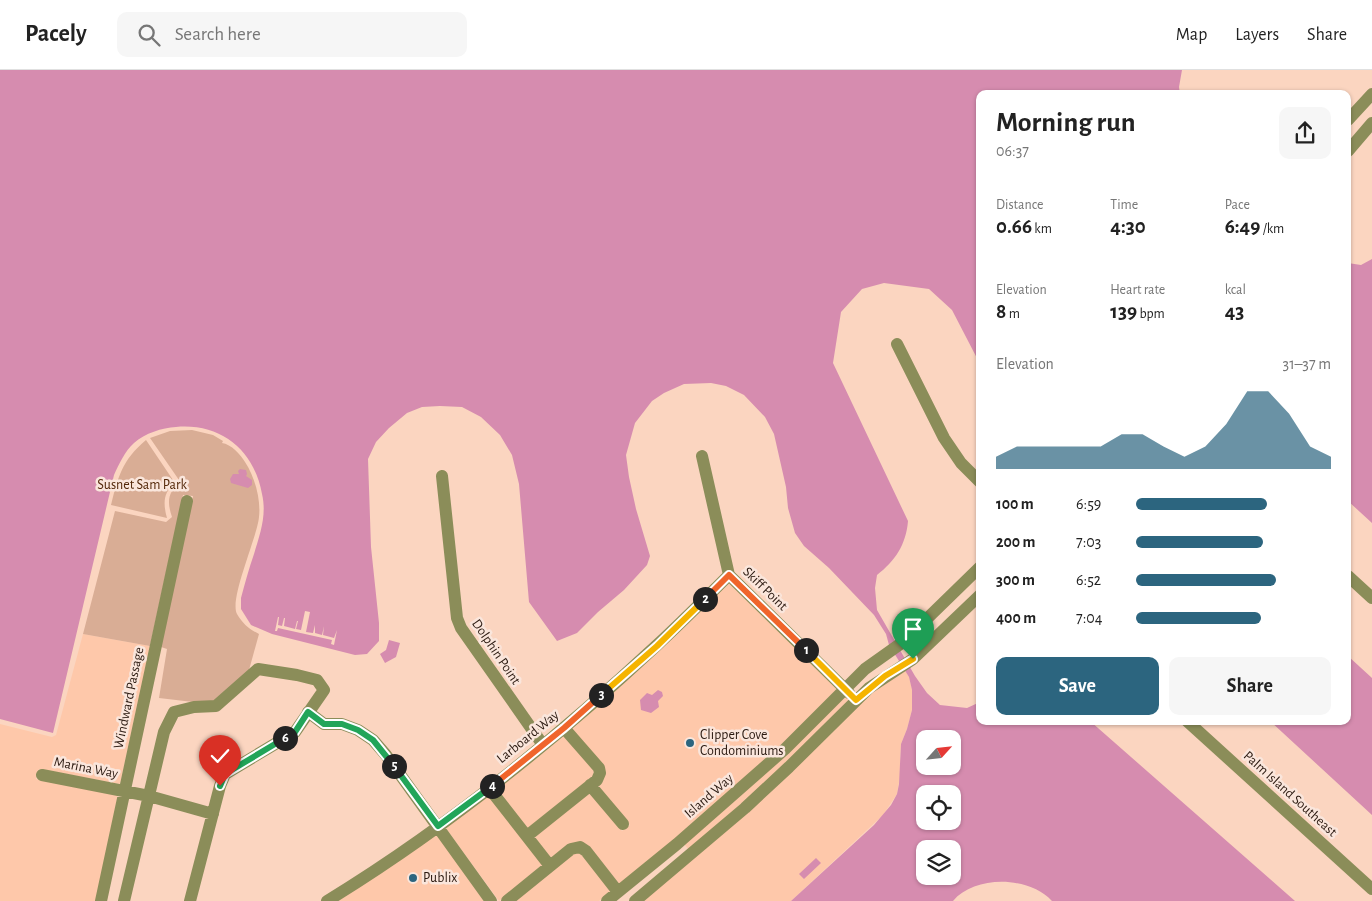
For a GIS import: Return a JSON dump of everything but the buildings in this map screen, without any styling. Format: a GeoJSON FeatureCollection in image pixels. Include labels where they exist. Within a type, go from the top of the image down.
{"type":"FeatureCollection","features":[{"type":"Feature","properties":{"kind":"street"},"geometry":{"type":"LineString","coordinates":[[1351,117],[1372,94]]}},
{"type":"Feature","properties":{"kind":"street"},"geometry":{"type":"LineString","coordinates":[[1351,148],[1372,123]]}},
{"type":"Feature","properties":{"kind":"street"},"geometry":{"type":"LineString","coordinates":[[897,344],[944,438],[960,463],[976,478]]}},
{"type":"Feature","properties":{"kind":"street","name":"Skiff Point"},"geometry":{"type":"LineString","coordinates":[[702,456],[729,575],[856,700]]}},
{"type":"Feature","properties":{"kind":"street","name":"Dolphin Point"},"geometry":{"type":"LineString","coordinates":[[442,476],[457,618],[461,628],[543,745]]}},
{"type":"Feature","properties":{"kind":"street","name":"Windward Passage"},"geometry":{"type":"LineString","coordinates":[[101,901],[187,501]]}},
{"type":"Feature","properties":{"kind":"street","name":"Island Way"},"geometry":{"type":"LineString","coordinates":[[607,901],[677,844],[785,749],[865,669],[903,642],[976,572]]}},
{"type":"Feature","properties":{"kind":"street","name":"Larboard Way"},"geometry":{"type":"LineString","coordinates":[[327,901],[410,847],[489,788],[564,728],[657,646],[729,575]]}},
{"type":"Feature","properties":{"kind":"street"},"geometry":{"type":"LineString","coordinates":[[1351,579],[1372,598]]}},
{"type":"Feature","properties":{"kind":"street"},"geometry":{"type":"LineString","coordinates":[[635,901],[688,858],[789,767],[869,688],[913,659],[976,599]]}},
{"type":"Feature","properties":{"kind":"street"},"geometry":{"type":"LineString","coordinates":[[124,901],[164,732],[174,712],[194,707],[216,706],[258,669],[317,680],[324,690],[295,732],[225,774],[190,901]]}},
{"type":"Feature","properties":{"kind":"street"},"geometry":{"type":"LineString","coordinates":[[308,712],[324,724],[342,724],[358,730],[373,740],[386,754],[491,901]]}},
{"type":"Feature","properties":{"kind":"street","name":"Palm Island Southeast"},"geometry":{"type":"LineString","coordinates":[[1191,725],[1372,889]]}},
{"type":"Feature","properties":{"kind":"street"},"geometry":{"type":"LineString","coordinates":[[527,836],[597,780],[600,773],[599,768],[564,728]]}},
{"type":"Feature","properties":{"kind":"street","name":"Marina Way"},"geometry":{"type":"LineString","coordinates":[[42,775],[124,790],[213,814]]}},
{"type":"Feature","properties":{"kind":"street"},"geometry":{"type":"LineString","coordinates":[[590,785],[623,824]]}},
{"type":"Feature","properties":{"kind":"street"},"geometry":{"type":"LineString","coordinates":[[489,788],[550,866]]}},
{"type":"Feature","properties":{"kind":"street"},"geometry":{"type":"LineString","coordinates":[[677,844],[688,858]]}},
{"type":"Feature","properties":{"kind":"street"},"geometry":{"type":"LineString","coordinates":[[507,901],[571,849],[580,847],[586,851],[618,892]]}},
{"type":"Feature","properties":{"kind":"shaded area"},"geometry":{"type":"Polygon","coordinates":[[[0,70],[1182,70],[1179,90],[976,90],[976,356],[952,310],[929,289],[884,283],[862,289],[841,312],[833,363],[908,521],[905,538],[898,552],[877,575],[875,588],[877,610],[915,676],[927,693],[940,705],[967,708],[976,704],[976,725],[1095,725],[1295,901],[1052,901],[1030,887],[1002,882],[988,883],[975,887],[953,901],[791,901],[874,825],[891,805],[897,794],[899,784],[901,744],[912,710],[912,690],[909,677],[889,645],[886,634],[874,615],[829,568],[804,546],[795,533],[788,508],[786,487],[774,434],[765,417],[744,395],[726,386],[711,383],[684,384],[652,401],[635,423],[626,455],[636,509],[650,556],[647,565],[624,590],[577,633],[557,641],[529,602],[519,484],[512,455],[500,435],[481,417],[462,407],[422,407],[407,413],[376,442],[368,459],[371,547],[379,623],[379,641],[367,654],[355,655],[272,634],[251,625],[241,609],[241,598],[260,532],[264,509],[258,478],[252,464],[233,442],[221,435],[192,427],[159,430],[138,439],[131,446],[122,458],[114,475],[53,733],[0,719],[0,70]]]}},
{"type":"Feature","properties":{"kind":"shaded area"},"geometry":{"type":"Polygon","coordinates":[[[1372,259],[1372,523],[1351,504],[1351,263],[1361,265],[1372,259]]]}},
{"type":"Feature","properties":{"kind":"shaded area"},"geometry":{"type":"Polygon","coordinates":[[[240,469],[246,470],[246,476],[252,480],[252,485],[248,488],[231,483],[230,479],[233,474],[239,474],[238,471],[240,469]]]}},
{"type":"Feature","properties":{"kind":"shaded area"},"geometry":{"type":"Polygon","coordinates":[[[729,582],[837,689],[781,746],[674,841],[620,885],[591,848],[551,858],[534,836],[589,792],[622,831],[630,825],[598,785],[602,782],[571,728],[729,582]]]}},
{"type":"Feature","properties":{"kind":"shaded area"},"geometry":{"type":"Polygon","coordinates":[[[83,634],[150,646],[120,784],[39,769],[36,779],[118,794],[96,901],[0,901],[0,724],[52,737],[56,735],[83,634]]]}},
{"type":"Feature","properties":{"kind":"shaded area"},"geometry":{"type":"Polygon","coordinates":[[[389,640],[400,643],[396,657],[385,663],[380,654],[386,650],[389,640]]]}},
{"type":"Feature","properties":{"kind":"shaded area"},"geometry":{"type":"Polygon","coordinates":[[[1351,659],[1372,678],[1372,815],[1274,725],[1351,725],[1351,659]]]}},
{"type":"Feature","properties":{"kind":"shaded area"},"geometry":{"type":"Polygon","coordinates":[[[905,670],[912,690],[912,710],[901,744],[901,771],[897,794],[883,815],[791,901],[643,901],[873,692],[905,670]]]}},
{"type":"Feature","properties":{"kind":"shaded area"},"geometry":{"type":"Polygon","coordinates":[[[658,690],[662,692],[663,696],[658,701],[659,707],[651,713],[641,710],[640,700],[647,693],[652,695],[658,690]]]}},
{"type":"Feature","properties":{"kind":"shaded area"},"geometry":{"type":"Polygon","coordinates":[[[845,696],[849,700],[786,764],[689,850],[684,844],[845,696]]]}},
{"type":"Feature","properties":{"kind":"shaded area"},"geometry":{"type":"Polygon","coordinates":[[[563,735],[594,770],[593,777],[528,829],[497,788],[563,735]]]}},
{"type":"Feature","properties":{"kind":"shaded area"},"geometry":{"type":"Polygon","coordinates":[[[488,795],[543,865],[499,901],[445,827],[488,795]]]}},
{"type":"Feature","properties":{"kind":"shaded area"},"geometry":{"type":"Polygon","coordinates":[[[436,833],[484,901],[336,901],[436,833]]]}},
{"type":"Feature","properties":{"kind":"shaded area"},"geometry":{"type":"Polygon","coordinates":[[[578,852],[611,891],[599,901],[515,901],[573,853],[578,852]]]}},
{"type":"Feature","properties":{"kind":"shaded area"},"geometry":{"type":"Polygon","coordinates":[[[816,858],[821,863],[804,879],[799,874],[816,858]]]}},
{"type":"Feature","properties":{"kind":"green space"},"geometry":{"type":"Polygon","coordinates":[[[192,430],[213,435],[238,453],[252,475],[259,503],[257,527],[240,582],[236,606],[237,614],[242,621],[259,634],[249,670],[214,702],[193,702],[159,698],[167,649],[161,647],[193,496],[183,495],[150,646],[83,634],[115,511],[166,522],[172,517],[169,497],[179,480],[150,438],[170,431],[192,430]]]}},
{"type":"Feature","properties":{"kind":"green space","name":"Susnet Sam Park"},"geometry":{"type":"Polygon","coordinates":[[[146,440],[175,483],[166,494],[165,508],[167,518],[111,505],[116,486],[126,462],[146,440]]]}},
{"type":"Feature","properties":{"kind":"pier"},"geometry":{"type":"Polygon","coordinates":[[[305,611],[310,612],[306,632],[313,633],[315,625],[315,633],[322,635],[324,626],[323,635],[334,638],[337,630],[334,645],[331,644],[332,640],[278,628],[275,631],[278,617],[278,625],[282,626],[285,618],[284,626],[295,629],[298,621],[296,629],[301,630],[305,611]]]}},
{"type":"Feature","properties":{"kind":"place","name":"Clipper Cove Condominiums"},"geometry":{"type":"Point","coordinates":[690,743]}},
{"type":"Feature","properties":{"kind":"place","name":"Publix"},"geometry":{"type":"Point","coordinates":[413,878]}},
{"type":"Feature","properties":{"kind":"route"},"geometry":{"type":"LineString","coordinates":[[220,786],[225,774],[295,732],[308,712],[324,724],[342,724],[358,730],[373,740],[386,754],[438,826],[564,728],[657,646],[729,575],[856,700],[885,676],[913,659]]}}]}
